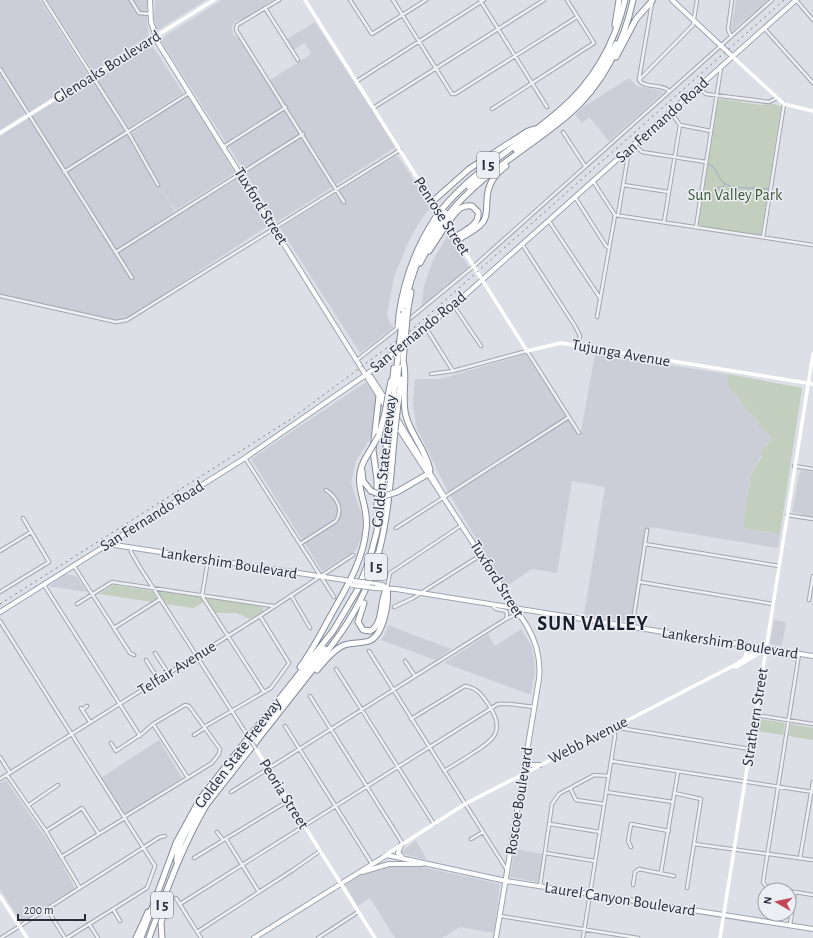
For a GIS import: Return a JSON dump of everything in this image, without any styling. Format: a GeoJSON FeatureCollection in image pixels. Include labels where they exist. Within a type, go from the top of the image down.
{"type":"FeatureCollection","features":[{"type":"Feature","properties":{"kind":"highway"},"geometry":{"type":"LineString","coordinates":[[445,214],[473,181],[548,124],[573,102],[595,76],[605,60],[616,20],[618,0]]}},
{"type":"Feature","properties":{"kind":"highway","name":"Golden State Freeway"},"geometry":{"type":"LineString","coordinates":[[141,938],[167,867],[183,829],[200,799],[343,617],[358,589],[369,561],[377,531],[392,424],[397,366],[404,312],[420,263],[440,222],[468,182],[539,127],[576,96],[607,52],[625,0]]}},
{"type":"Feature","properties":{"kind":"highway","name":"Golden State Freeway"},"geometry":{"type":"LineString","coordinates":[[149,938],[174,872],[197,821],[215,793],[302,684],[349,622],[377,564],[386,524],[392,424],[397,366],[404,312],[403,292],[409,271],[421,243],[440,222],[445,214],[484,178],[575,108],[605,70],[620,41],[633,0]]}},
{"type":"Feature","properties":{"kind":"highway"},"geometry":{"type":"LineString","coordinates":[[605,70],[618,53],[636,19],[652,1]]}},
{"type":"Feature","properties":{"kind":"highway"},"geometry":{"type":"LineString","coordinates":[[445,214],[477,180],[570,107],[596,77],[615,45],[620,41]]}},
{"type":"Feature","properties":{"kind":"highway"},"geometry":{"type":"LineString","coordinates":[[432,202],[469,170],[528,131],[539,127]]}},
{"type":"Feature","properties":{"kind":"highway"},"geometry":{"type":"LineString","coordinates":[[456,238],[476,228],[484,220],[487,214],[487,193],[494,176],[536,139]]}},
{"type":"Feature","properties":{"kind":"highway"},"geometry":{"type":"LineString","coordinates":[[445,214],[465,206],[472,206],[478,212],[478,219],[475,224],[456,238]]}},
{"type":"Feature","properties":{"kind":"highway"},"geometry":{"type":"LineString","coordinates":[[292,682],[352,582],[366,531],[366,514],[358,482],[361,465],[379,435],[397,366]]}},
{"type":"Feature","properties":{"kind":"highway"},"geometry":{"type":"LineString","coordinates":[[394,406],[397,366]]}},
{"type":"Feature","properties":{"kind":"highway"},"geometry":{"type":"LineString","coordinates":[[368,454],[363,465],[362,473],[365,484],[371,491],[384,496],[397,492],[429,472],[425,454],[406,417],[404,366],[397,366]]}},
{"type":"Feature","properties":{"kind":"highway"},"geometry":{"type":"LineString","coordinates":[[369,561],[377,504],[373,450],[379,396]]}},
{"type":"Feature","properties":{"kind":"highway"},"geometry":{"type":"LineString","coordinates":[[178,863],[176,855],[182,840],[212,789],[336,635],[357,602],[375,559],[382,528],[392,424]]}},
{"type":"Feature","properties":{"kind":"highway"},"geometry":{"type":"LineString","coordinates":[[167,867],[172,862],[191,820],[212,787],[335,634],[354,605],[368,573],[378,538],[392,424]]}},
{"type":"Feature","properties":{"kind":"highway"},"geometry":{"type":"LineString","coordinates":[[368,585],[368,592],[358,618],[360,628],[366,631],[373,629],[378,624],[384,593],[387,588]]}},
{"type":"Feature","properties":{"kind":"highway"},"geometry":{"type":"LineString","coordinates":[[302,684],[338,649],[351,644],[369,641],[377,636],[383,623],[388,594],[387,588]]}},
{"type":"Feature","properties":{"kind":"highway"},"geometry":{"type":"LineString","coordinates":[[162,938],[162,916],[174,879],[174,872]]}},
{"type":"Feature","properties":{"kind":"highway"},"geometry":{"type":"LineString","coordinates":[[136,938],[147,912],[153,906]]}},
{"type":"Feature","properties":{"kind":"main road","name":"Tuxford Street"},"geometry":{"type":"LineString","coordinates":[[150,0],[150,14],[155,37],[367,374],[413,450],[429,472],[522,618],[534,638],[540,665]]}},
{"type":"Feature","properties":{"kind":"main road","name":"Glenoaks Boulevard"},"geometry":{"type":"LineString","coordinates":[[0,134],[214,0]]}},
{"type":"Feature","properties":{"kind":"main road","name":"Penrose Street"},"geometry":{"type":"LineString","coordinates":[[305,0],[527,351]]}},
{"type":"Feature","properties":{"kind":"main road"},"geometry":{"type":"LineString","coordinates":[[672,0],[784,104],[813,110]]}},
{"type":"Feature","properties":{"kind":"main road","name":"San Fernando Road"},"geometry":{"type":"LineString","coordinates":[[0,612],[245,458],[367,374],[454,305],[796,0]]}},
{"type":"Feature","properties":{"kind":"main road","name":"Tujunga Avenue"},"geometry":{"type":"LineString","coordinates":[[527,351],[554,344],[578,345],[811,384]]}},
{"type":"Feature","properties":{"kind":"main road","name":"Strathern Street"},"geometry":{"type":"LineString","coordinates":[[720,938],[794,466],[811,384],[813,354]]}},
{"type":"Feature","properties":{"kind":"main road","name":"Tuxford Street"},"geometry":{"type":"LineString","coordinates":[[367,374],[371,377],[421,455],[429,472]]}},
{"type":"Feature","properties":{"kind":"main road"},"geometry":{"type":"LineString","coordinates":[[413,450],[416,450],[421,455]]}},
{"type":"Feature","properties":{"kind":"main road"},"geometry":{"type":"LineString","coordinates":[[122,535],[120,543],[131,548]]}},
{"type":"Feature","properties":{"kind":"main road","name":"Lankershim Boulevard"},"geometry":{"type":"LineString","coordinates":[[108,544],[813,656]]}},
{"type":"Feature","properties":{"kind":"main road"},"geometry":{"type":"LineString","coordinates":[[744,645],[747,651],[745,657]]}},
{"type":"Feature","properties":{"kind":"main road","name":"Webb Avenue"},"geometry":{"type":"LineString","coordinates":[[733,666],[736,667],[766,649]]}},
{"type":"Feature","properties":{"kind":"main road","name":"Webb Avenue"},"geometry":{"type":"LineString","coordinates":[[383,856],[465,804],[733,666],[745,657],[766,649]]}},
{"type":"Feature","properties":{"kind":"main road"},"geometry":{"type":"LineString","coordinates":[[756,656],[764,662]]}},
{"type":"Feature","properties":{"kind":"main road","name":"Roscoe Boulevard"},"geometry":{"type":"LineString","coordinates":[[496,938],[527,754],[540,665]]}},
{"type":"Feature","properties":{"kind":"main road","name":"Peoria Street"},"geometry":{"type":"LineString","coordinates":[[256,749],[374,938]]}},
{"type":"Feature","properties":{"kind":"main road"},"geometry":{"type":"LineString","coordinates":[[527,754],[529,764],[540,765]]}},
{"type":"Feature","properties":{"kind":"main road"},"geometry":{"type":"LineString","coordinates":[[402,844],[398,853],[402,857]]}},
{"type":"Feature","properties":{"kind":"main road","name":"Laurel Canyon Boulevard"},"geometry":{"type":"LineString","coordinates":[[254,938],[383,856],[390,855],[428,865],[506,881],[813,929]]}},
{"type":"Feature","properties":{"kind":"main road","name":"Laurel Canyon Boulevard"},"geometry":{"type":"LineString","coordinates":[[353,876],[389,864],[428,865]]}},
{"type":"Feature","properties":{"kind":"main road"},"geometry":{"type":"LineString","coordinates":[[0,897],[27,938]]}},
{"type":"Feature","properties":{"kind":"street"},"geometry":{"type":"LineString","coordinates":[[44,0],[128,132],[158,185]]}},
{"type":"Feature","properties":{"kind":"street"},"geometry":{"type":"LineString","coordinates":[[131,0],[139,13],[150,14]]}},
{"type":"Feature","properties":{"kind":"street"},"geometry":{"type":"LineString","coordinates":[[279,0],[236,27],[344,202]]}},
{"type":"Feature","properties":{"kind":"street"},"geometry":{"type":"LineString","coordinates":[[350,0],[372,34],[426,0]]}},
{"type":"Feature","properties":{"kind":"street"},"geometry":{"type":"LineString","coordinates":[[393,0],[452,94],[455,94],[577,17]]}},
{"type":"Feature","properties":{"kind":"street"},"geometry":{"type":"LineString","coordinates":[[373,108],[544,0]]}},
{"type":"Feature","properties":{"kind":"street"},"geometry":{"type":"LineString","coordinates":[[492,109],[594,43],[567,0]]}},
{"type":"Feature","properties":{"kind":"street"},"geometry":{"type":"LineString","coordinates":[[639,80],[693,24],[697,0]]}},
{"type":"Feature","properties":{"kind":"street"},"geometry":{"type":"LineString","coordinates":[[731,37],[728,29],[732,0]]}},
{"type":"Feature","properties":{"kind":"street","name":"San Fernando Road"},"geometry":{"type":"LineString","coordinates":[[357,360],[474,266],[772,0]]}},
{"type":"Feature","properties":{"kind":"street"},"geometry":{"type":"LineString","coordinates":[[796,0],[813,20]]}},
{"type":"Feature","properties":{"kind":"street"},"geometry":{"type":"LineString","coordinates":[[356,81],[482,1],[498,30],[547,107]]}},
{"type":"Feature","properties":{"kind":"street"},"geometry":{"type":"LineString","coordinates":[[639,80],[652,1]]}},
{"type":"Feature","properties":{"kind":"street"},"geometry":{"type":"LineString","coordinates":[[265,8],[298,60]]}},
{"type":"Feature","properties":{"kind":"street"},"geometry":{"type":"LineString","coordinates":[[764,28],[813,83]]}},
{"type":"Feature","properties":{"kind":"street"},"geometry":{"type":"LineString","coordinates":[[696,227],[718,95],[721,67]]}},
{"type":"Feature","properties":{"kind":"street"},"geometry":{"type":"LineString","coordinates":[[0,69],[132,278]]}},
{"type":"Feature","properties":{"kind":"street"},"geometry":{"type":"LineString","coordinates":[[639,80],[643,84],[664,88],[669,91]]}},
{"type":"Feature","properties":{"kind":"street"},"geometry":{"type":"LineString","coordinates":[[698,88],[704,93],[769,102],[777,98]]}},
{"type":"Feature","properties":{"kind":"street"},"geometry":{"type":"LineString","coordinates":[[64,172],[189,93]]}},
{"type":"Feature","properties":{"kind":"street"},"geometry":{"type":"LineString","coordinates":[[763,237],[784,104]]}},
{"type":"Feature","properties":{"kind":"street"},"geometry":{"type":"LineString","coordinates":[[223,147],[286,107]]}},
{"type":"Feature","properties":{"kind":"street"},"geometry":{"type":"LineString","coordinates":[[664,222],[680,125],[671,112]]}},
{"type":"Feature","properties":{"kind":"street"},"geometry":{"type":"LineString","coordinates":[[680,125],[711,131]]}},
{"type":"Feature","properties":{"kind":"street"},"geometry":{"type":"LineString","coordinates":[[563,132],[586,166]]}},
{"type":"Feature","properties":{"kind":"street"},"geometry":{"type":"LineString","coordinates":[[116,252],[303,134]]}},
{"type":"Feature","properties":{"kind":"street"},"geometry":{"type":"LineString","coordinates":[[635,144],[642,152],[706,162]]}},
{"type":"Feature","properties":{"kind":"street"},"geometry":{"type":"LineString","coordinates":[[0,296],[116,322],[127,320],[274,227],[400,150]]}},
{"type":"Feature","properties":{"kind":"street"},"geometry":{"type":"LineString","coordinates":[[597,317],[609,248],[623,185],[627,152]]}},
{"type":"Feature","properties":{"kind":"street"},"geometry":{"type":"LineString","coordinates":[[593,181],[616,215],[813,245]]}},
{"type":"Feature","properties":{"kind":"street"},"geometry":{"type":"LineString","coordinates":[[623,185],[669,192]]}},
{"type":"Feature","properties":{"kind":"street"},"geometry":{"type":"LineString","coordinates":[[575,197],[606,246],[609,248]]}},
{"type":"Feature","properties":{"kind":"street"},"geometry":{"type":"LineString","coordinates":[[549,221],[600,298]]}},
{"type":"Feature","properties":{"kind":"street"},"geometry":{"type":"LineString","coordinates":[[522,244],[575,326],[580,336],[578,345]]}},
{"type":"Feature","properties":{"kind":"street"},"geometry":{"type":"LineString","coordinates":[[454,305],[480,346]]}},
{"type":"Feature","properties":{"kind":"street"},"geometry":{"type":"LineString","coordinates":[[426,328],[453,371]]}},
{"type":"Feature","properties":{"kind":"street","name":"Tujunga Avenue"},"geometry":{"type":"LineString","coordinates":[[431,374],[453,371],[527,351]]}},
{"type":"Feature","properties":{"kind":"street","name":"Penrose Street"},"geometry":{"type":"LineString","coordinates":[[527,351],[579,433]]}},
{"type":"Feature","properties":{"kind":"street"},"geometry":{"type":"LineString","coordinates":[[396,528],[569,417]]}},
{"type":"Feature","properties":{"kind":"street"},"geometry":{"type":"LineString","coordinates":[[245,458],[334,597]]}},
{"type":"Feature","properties":{"kind":"street"},"geometry":{"type":"LineString","coordinates":[[794,466],[813,468]]}},
{"type":"Feature","properties":{"kind":"street"},"geometry":{"type":"LineString","coordinates":[[300,544],[336,521],[339,517],[339,506],[331,493],[326,490]]}},
{"type":"Feature","properties":{"kind":"street"},"geometry":{"type":"LineString","coordinates":[[787,515],[813,519]]}},
{"type":"Feature","properties":{"kind":"street"},"geometry":{"type":"LineString","coordinates":[[0,592],[48,562],[23,518]]}},
{"type":"Feature","properties":{"kind":"street"},"geometry":{"type":"LineString","coordinates":[[387,588],[390,573],[462,525]]}},
{"type":"Feature","properties":{"kind":"street"},"geometry":{"type":"LineString","coordinates":[[632,628],[647,530]]}},
{"type":"Feature","properties":{"kind":"street"},"geometry":{"type":"LineString","coordinates":[[0,551],[31,532]]}},
{"type":"Feature","properties":{"kind":"street"},"geometry":{"type":"LineString","coordinates":[[645,544],[779,566]]}},
{"type":"Feature","properties":{"kind":"street","name":"Peoria Street"},"geometry":{"type":"LineString","coordinates":[[131,548],[131,552],[160,599],[256,749]]}},
{"type":"Feature","properties":{"kind":"street","name":"Telfair Avenue"},"geometry":{"type":"LineString","coordinates":[[0,779],[260,616],[353,555]]}},
{"type":"Feature","properties":{"kind":"street"},"geometry":{"type":"LineString","coordinates":[[394,607],[420,594],[481,555]]}},
{"type":"Feature","properties":{"kind":"street"},"geometry":{"type":"LineString","coordinates":[[208,560],[202,596],[264,692]]}},
{"type":"Feature","properties":{"kind":"street"},"geometry":{"type":"LineString","coordinates":[[73,565],[130,653],[134,655]]}},
{"type":"Feature","properties":{"kind":"street"},"geometry":{"type":"LineString","coordinates":[[809,600],[813,576]]}},
{"type":"Feature","properties":{"kind":"street"},"geometry":{"type":"LineString","coordinates":[[77,604],[112,582],[274,606]]}},
{"type":"Feature","properties":{"kind":"street"},"geometry":{"type":"LineString","coordinates":[[640,582],[772,604]]}},
{"type":"Feature","properties":{"kind":"street"},"geometry":{"type":"LineString","coordinates":[[43,584],[140,736]]}},
{"type":"Feature","properties":{"kind":"street"},"geometry":{"type":"LineString","coordinates":[[290,595],[310,628]]}},
{"type":"Feature","properties":{"kind":"street"},"geometry":{"type":"LineString","coordinates":[[114,628],[160,599]]}},
{"type":"Feature","properties":{"kind":"street"},"geometry":{"type":"LineString","coordinates":[[493,605],[496,609],[506,611],[508,616],[506,619]]}},
{"type":"Feature","properties":{"kind":"street"},"geometry":{"type":"LineString","coordinates":[[231,792],[506,619],[515,615],[522,618]]}},
{"type":"Feature","properties":{"kind":"street"},"geometry":{"type":"LineString","coordinates":[[194,735],[271,688],[289,663],[260,616]]}},
{"type":"Feature","properties":{"kind":"street"},"geometry":{"type":"LineString","coordinates":[[0,621],[155,866],[147,888],[66,938],[47,909]]}},
{"type":"Feature","properties":{"kind":"street"},"geometry":{"type":"LineString","coordinates":[[369,651],[507,870]]}},
{"type":"Feature","properties":{"kind":"street"},"geometry":{"type":"LineString","coordinates":[[155,653],[168,673]]}},
{"type":"Feature","properties":{"kind":"street"},"geometry":{"type":"LineString","coordinates":[[763,882],[799,654]]}},
{"type":"Feature","properties":{"kind":"street"},"geometry":{"type":"LineString","coordinates":[[146,661],[158,679]]}},
{"type":"Feature","properties":{"kind":"street"},"geometry":{"type":"LineString","coordinates":[[405,661],[415,676]]}},
{"type":"Feature","properties":{"kind":"street"},"geometry":{"type":"LineString","coordinates":[[336,669],[434,824]]}},
{"type":"Feature","properties":{"kind":"street"},"geometry":{"type":"LineString","coordinates":[[411,719],[465,686],[480,692],[491,709],[498,726],[490,742],[444,771]]}},
{"type":"Feature","properties":{"kind":"street"},"geometry":{"type":"LineString","coordinates":[[310,696],[368,786],[402,844]]}},
{"type":"Feature","properties":{"kind":"street"},"geometry":{"type":"LineString","coordinates":[[180,904],[305,827],[398,766],[498,704],[504,703],[534,707]]}},
{"type":"Feature","properties":{"kind":"street"},"geometry":{"type":"LineString","coordinates":[[87,706],[81,709],[90,722]]}},
{"type":"Feature","properties":{"kind":"street"},"geometry":{"type":"LineString","coordinates":[[60,857],[212,763],[219,754],[220,749],[189,706],[181,706],[153,724],[140,736],[116,751],[111,743]]}},
{"type":"Feature","properties":{"kind":"street"},"geometry":{"type":"LineString","coordinates":[[755,715],[813,724]]}},
{"type":"Feature","properties":{"kind":"street"},"geometry":{"type":"LineString","coordinates":[[625,722],[630,730]]}},
{"type":"Feature","properties":{"kind":"street"},"geometry":{"type":"LineString","coordinates":[[153,724],[188,778]]}},
{"type":"Feature","properties":{"kind":"street"},"geometry":{"type":"LineString","coordinates":[[285,726],[372,864]]}},
{"type":"Feature","properties":{"kind":"street"},"geometry":{"type":"LineString","coordinates":[[583,938],[615,736],[613,727],[750,749]]}},
{"type":"Feature","properties":{"kind":"street"},"geometry":{"type":"LineString","coordinates":[[0,757],[80,888]]}},
{"type":"Feature","properties":{"kind":"street"},"geometry":{"type":"LineString","coordinates":[[611,761],[812,792]]}},
{"type":"Feature","properties":{"kind":"street"},"geometry":{"type":"LineString","coordinates":[[662,872],[678,772]]}},
{"type":"Feature","properties":{"kind":"street"},"geometry":{"type":"LineString","coordinates":[[540,886],[555,798],[594,775],[609,776]]}},
{"type":"Feature","properties":{"kind":"street"},"geometry":{"type":"LineString","coordinates":[[800,858],[813,782]]}},
{"type":"Feature","properties":{"kind":"street"},"geometry":{"type":"LineString","coordinates":[[29,805],[58,785]]}},
{"type":"Feature","properties":{"kind":"street"},"geometry":{"type":"LineString","coordinates":[[570,788],[576,800],[604,804]]}},
{"type":"Feature","properties":{"kind":"street"},"geometry":{"type":"LineString","coordinates":[[606,792],[673,802]]}},
{"type":"Feature","properties":{"kind":"street"},"geometry":{"type":"LineString","coordinates":[[674,794],[700,799],[687,888]]}},
{"type":"Feature","properties":{"kind":"street"},"geometry":{"type":"LineString","coordinates":[[194,858],[288,800]]}},
{"type":"Feature","properties":{"kind":"street"},"geometry":{"type":"LineString","coordinates":[[46,831],[82,808],[99,834]]}},
{"type":"Feature","properties":{"kind":"street"},"geometry":{"type":"LineString","coordinates":[[550,824],[600,832]]}},
{"type":"Feature","properties":{"kind":"street"},"geometry":{"type":"LineString","coordinates":[[631,847],[628,841],[631,824],[668,831]]}},
{"type":"Feature","properties":{"kind":"street"},"geometry":{"type":"LineString","coordinates":[[217,832],[242,865],[259,892]]}},
{"type":"Feature","properties":{"kind":"street"},"geometry":{"type":"LineString","coordinates":[[471,839],[483,832]]}},
{"type":"Feature","properties":{"kind":"street"},"geometry":{"type":"LineString","coordinates":[[1,938],[144,847],[165,836]]}},
{"type":"Feature","properties":{"kind":"street"},"geometry":{"type":"LineString","coordinates":[[694,844],[813,860]]}},
{"type":"Feature","properties":{"kind":"street"},"geometry":{"type":"LineString","coordinates":[[197,932],[320,851]]}},
{"type":"Feature","properties":{"kind":"street"},"geometry":{"type":"LineString","coordinates":[[545,854],[595,861]]}},
{"type":"Feature","properties":{"kind":"street"},"geometry":{"type":"LineString","coordinates":[[633,885],[636,870],[640,869],[662,872],[674,876]]}},
{"type":"Feature","properties":{"kind":"street"},"geometry":{"type":"LineString","coordinates":[[797,892],[813,895]]}},
{"type":"Feature","properties":{"kind":"street"},"geometry":{"type":"LineString","coordinates":[[176,898],[201,938]]}},
{"type":"Feature","properties":{"kind":"street"},"geometry":{"type":"LineString","coordinates":[[113,909],[120,921]]}},
{"type":"Feature","properties":{"kind":"street"},"geometry":{"type":"LineString","coordinates":[[318,938],[358,912]]}},
{"type":"Feature","properties":{"kind":"street"},"geometry":{"type":"LineString","coordinates":[[500,916],[638,938]]}},
{"type":"Feature","properties":{"kind":"street"},"geometry":{"type":"LineString","coordinates":[[89,924],[98,938]]}},
{"type":"Feature","properties":{"kind":"shaded area"},"geometry":{"type":"Polygon","coordinates":[[[0,0],[40,0],[88,75],[30,112],[0,65],[0,0]]]}},
{"type":"Feature","properties":{"kind":"shaded area"},"geometry":{"type":"Polygon","coordinates":[[[47,0],[147,0],[149,36],[93,71],[47,0]]]}},
{"type":"Feature","properties":{"kind":"shaded area"},"geometry":{"type":"Polygon","coordinates":[[[155,0],[206,0],[158,30],[156,28],[154,18],[155,0]]]}},
{"type":"Feature","properties":{"kind":"shaded area"},"geometry":{"type":"Polygon","coordinates":[[[222,0],[273,0],[243,19],[235,21],[232,27],[233,35],[238,38],[267,82],[311,54],[305,43],[293,50],[287,39],[315,22],[396,147],[277,222],[161,41],[162,38],[222,0]]]}},
{"type":"Feature","properties":{"kind":"shaded area"},"geometry":{"type":"Polygon","coordinates":[[[736,0],[768,0],[732,31],[736,0]]]}},
{"type":"Feature","properties":{"kind":"shaded area"},"geometry":{"type":"Polygon","coordinates":[[[152,45],[183,93],[128,128],[97,79],[152,45]]]}},
{"type":"Feature","properties":{"kind":"shaded area"},"geometry":{"type":"Polygon","coordinates":[[[0,74],[25,114],[0,130],[0,74]]]}},
{"type":"Feature","properties":{"kind":"shaded area"},"geometry":{"type":"Polygon","coordinates":[[[92,78],[126,131],[65,171],[31,116],[92,78]]]}},
{"type":"Feature","properties":{"kind":"shaded area"},"geometry":{"type":"Polygon","coordinates":[[[629,78],[637,86],[663,91],[663,93],[609,141],[589,117],[582,123],[575,115],[583,107],[629,78]]]}},
{"type":"Feature","properties":{"kind":"shaded area"},"geometry":{"type":"Polygon","coordinates":[[[189,94],[235,173],[176,210],[160,187],[131,134],[189,94]]]}},
{"type":"Feature","properties":{"kind":"shaded area"},"geometry":{"type":"Polygon","coordinates":[[[30,117],[115,253],[238,178],[266,227],[133,315],[122,320],[112,320],[0,295],[0,136],[30,117]]]}},
{"type":"Feature","properties":{"kind":"shaded area"},"geometry":{"type":"Polygon","coordinates":[[[127,134],[175,211],[116,252],[65,172],[127,134]]]}},
{"type":"Feature","properties":{"kind":"shaded area"},"geometry":{"type":"Polygon","coordinates":[[[398,156],[432,208],[427,211],[417,226],[407,245],[394,277],[387,315],[390,323],[394,327],[360,353],[280,228],[398,156]]]}},
{"type":"Feature","properties":{"kind":"shaded area"},"geometry":{"type":"Polygon","coordinates":[[[448,235],[469,267],[421,308],[424,286],[433,260],[448,235]]]}},
{"type":"Feature","properties":{"kind":"shaded area"},"geometry":{"type":"Polygon","coordinates":[[[526,354],[580,437],[595,354],[728,374],[727,382],[729,388],[758,421],[760,427],[770,435],[770,441],[766,444],[751,477],[743,528],[780,534],[778,548],[650,527],[635,623],[584,615],[605,487],[572,481],[557,573],[532,569],[505,587],[447,490],[416,426],[413,404],[415,379],[440,379],[526,354]]]}},
{"type":"Feature","properties":{"kind":"shaded area"},"geometry":{"type":"Polygon","coordinates":[[[366,382],[376,396],[371,437],[356,461],[351,483],[362,516],[363,533],[356,550],[322,571],[251,459],[366,382]]]}},
{"type":"Feature","properties":{"kind":"shaded area"},"geometry":{"type":"Polygon","coordinates":[[[800,470],[813,472],[813,517],[792,512],[800,470]]]}},
{"type":"Feature","properties":{"kind":"shaded area"},"geometry":{"type":"Polygon","coordinates":[[[67,574],[76,576],[87,592],[48,586],[67,574]]]}},
{"type":"Feature","properties":{"kind":"shaded area"},"geometry":{"type":"Polygon","coordinates":[[[774,620],[786,622],[782,646],[770,644],[774,620]]]}},
{"type":"Feature","properties":{"kind":"shaded area"},"geometry":{"type":"Polygon","coordinates":[[[388,625],[451,649],[436,660],[381,640],[388,625]]]}},
{"type":"Feature","properties":{"kind":"shaded area"},"geometry":{"type":"Polygon","coordinates":[[[521,629],[531,645],[534,659],[535,670],[531,695],[444,663],[488,634],[495,646],[521,629]]]}},
{"type":"Feature","properties":{"kind":"shaded area"},"geometry":{"type":"Polygon","coordinates":[[[159,740],[182,778],[125,815],[101,778],[159,740]]]}},
{"type":"Feature","properties":{"kind":"shaded area"},"geometry":{"type":"Polygon","coordinates":[[[6,780],[56,853],[75,888],[21,922],[0,889],[0,783],[6,780]]]}},
{"type":"Feature","properties":{"kind":"shaded area"},"geometry":{"type":"Polygon","coordinates":[[[416,840],[427,860],[400,853],[416,840]]]}},
{"type":"Feature","properties":{"kind":"shaded area"},"geometry":{"type":"Polygon","coordinates":[[[515,849],[543,854],[538,882],[510,877],[515,849]]]}},
{"type":"Feature","properties":{"kind":"shaded area"},"geometry":{"type":"Polygon","coordinates":[[[399,865],[418,866],[500,884],[494,933],[460,927],[442,938],[395,938],[370,898],[358,906],[345,885],[366,872],[399,865]]]}},
{"type":"Feature","properties":{"kind":"green space","name":"Sun Valley Park"},"geometry":{"type":"Polygon","coordinates":[[[721,99],[762,105],[774,104],[781,107],[761,236],[698,226],[718,101],[721,99]]]}},
{"type":"Feature","properties":{"kind":"green space"},"geometry":{"type":"Polygon","coordinates":[[[728,374],[802,388],[780,534],[743,528],[751,476],[761,458],[761,452],[770,441],[770,435],[759,426],[758,421],[729,388],[727,382],[728,374]]]}},
{"type":"Feature","properties":{"kind":"green space"},"geometry":{"type":"Polygon","coordinates":[[[113,585],[152,591],[157,599],[152,602],[99,594],[113,585]]]}},
{"type":"Feature","properties":{"kind":"green space"},"geometry":{"type":"Polygon","coordinates":[[[160,590],[201,597],[204,602],[193,608],[166,604],[158,592],[160,590]]]}},
{"type":"Feature","properties":{"kind":"green space"},"geometry":{"type":"Polygon","coordinates":[[[208,598],[263,607],[263,611],[250,619],[237,613],[215,613],[207,600],[208,598]]]}},
{"type":"Feature","properties":{"kind":"green space"},"geometry":{"type":"Polygon","coordinates":[[[760,719],[785,723],[783,735],[756,731],[760,719]]]}},
{"type":"Feature","properties":{"kind":"green space"},"geometry":{"type":"Polygon","coordinates":[[[791,724],[813,728],[813,740],[789,736],[791,724]]]}},
{"type":"Feature","properties":{"kind":"waterway"},"geometry":{"type":"LineString","coordinates":[[708,164],[716,170],[722,181],[727,185],[732,187],[768,189]]}},
{"type":"Feature","properties":{"kind":"waterway"},"geometry":{"type":"LineString","coordinates":[[715,188],[721,188],[725,184]]}},
{"type":"Feature","properties":{"kind":"railway"},"geometry":{"type":"LineString","coordinates":[[0,604],[291,419],[415,327],[784,0]]}},
{"type":"Feature","properties":{"kind":"district","name":"SUN VALLEY"},"geometry":{"type":"Point","coordinates":[593,624]}}]}
